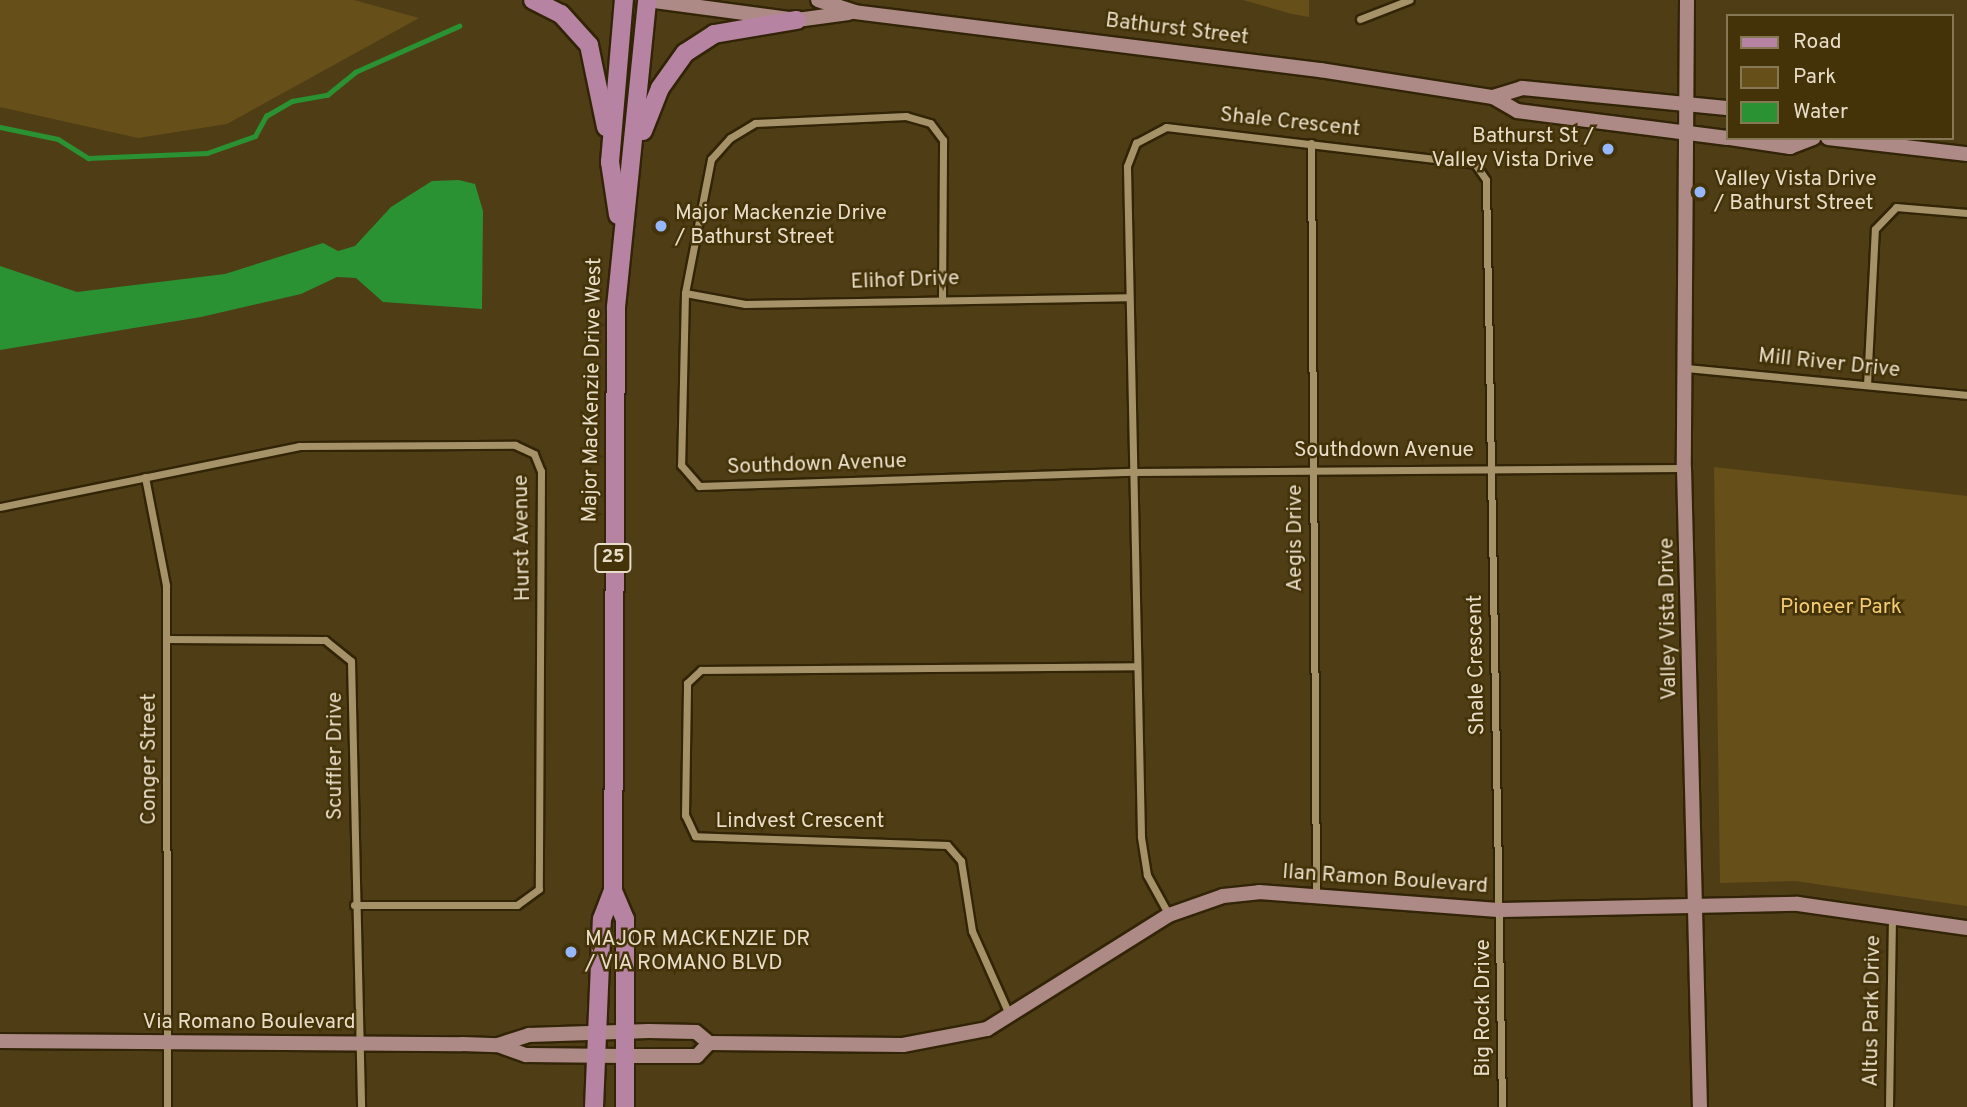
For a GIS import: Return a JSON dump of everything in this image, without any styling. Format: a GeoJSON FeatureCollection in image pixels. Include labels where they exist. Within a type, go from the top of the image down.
{"type":"FeatureCollection","features":[{"type":"Feature","properties":{"kind":"main road"},"geometry":{"type":"LineString","coordinates":[[533,0],[561,14],[589,45],[600,79],[610,162]]}},
{"type":"Feature","properties":{"kind":"main road","name":"Major MacKenzie Drive West"},"geometry":{"type":"LineString","coordinates":[[594,1107],[602,919],[613,891],[620,226],[610,162],[624,0]]}},
{"type":"Feature","properties":{"kind":"main road","name":"Major MacKenzie Drive West"},"geometry":{"type":"LineString","coordinates":[[620,226],[635,151],[647,0]]}},
{"type":"Feature","properties":{"kind":"main road"},"geometry":{"type":"LineString","coordinates":[[635,151],[660,88],[685,53],[714,34],[797,20]]}},
{"type":"Feature","properties":{"kind":"main road","name":"Major MacKenzie Drive West"},"geometry":{"type":"LineString","coordinates":[[613,891],[625,919],[625,1107]]}},
{"type":"Feature","properties":{"kind":"street","name":"Bathurst Street"},"geometry":{"type":"LineString","coordinates":[[647,0],[797,20],[854,12]]}},
{"type":"Feature","properties":{"kind":"street","name":"Bathurst Street"},"geometry":{"type":"LineString","coordinates":[[818,0],[854,12],[1189,52],[1493,97],[1517,111],[1726,138]]}},
{"type":"Feature","properties":{"kind":"street"},"geometry":{"type":"LineString","coordinates":[[1360,19],[1409,0]]}},
{"type":"Feature","properties":{"kind":"street","name":"Valley Vista Drive"},"geometry":{"type":"LineString","coordinates":[[1687,0],[1687,368],[1684,468],[1700,1107]]}},
{"type":"Feature","properties":{"kind":"street","name":"Bathurst Street"},"geometry":{"type":"LineString","coordinates":[[1493,97],[1522,88],[1726,108]]}},
{"type":"Feature","properties":{"kind":"street","name":"Southdown Avenue"},"geometry":{"type":"LineString","coordinates":[[942,296],[943,140],[930,123],[906,116],[755,123],[730,138],[711,159],[685,293],[681,465],[699,486],[1132,471],[1684,468]]}},
{"type":"Feature","properties":{"kind":"street","name":"Shale Crescent"},"geometry":{"type":"LineString","coordinates":[[1170,915],[1147,875],[1141,836],[1135,666],[1126,166],[1136,143],[1166,127],[1458,159],[1475,164],[1486,180],[1501,910]]}},
{"type":"Feature","properties":{"kind":"street","name":"Bathurst Street"},"geometry":{"type":"LineString","coordinates":[[1743,140],[1790,147],[1808,140]]}},
{"type":"Feature","properties":{"kind":"street"},"geometry":{"type":"LineString","coordinates":[[1845,140],[1967,154]]}},
{"type":"Feature","properties":{"kind":"street","name":"Aegis Drive"},"geometry":{"type":"LineString","coordinates":[[1311,143],[1316,892]]}},
{"type":"Feature","properties":{"kind":"street"},"geometry":{"type":"LineString","coordinates":[[1867,386],[1875,229],[1896,207],[1967,213]]}},
{"type":"Feature","properties":{"kind":"street","name":"Elihof Drive"},"geometry":{"type":"LineString","coordinates":[[685,293],[745,304],[942,296],[1128,297]]}},
{"type":"Feature","properties":{"kind":"street","name":"Mill River Drive"},"geometry":{"type":"LineString","coordinates":[[1687,368],[1967,395]]}},
{"type":"Feature","properties":{"kind":"street","name":"Hurst Avenue"},"geometry":{"type":"LineString","coordinates":[[0,507],[299,446],[515,445],[538,460],[544,739],[539,889],[517,905],[354,905]]}},
{"type":"Feature","properties":{"kind":"street","name":"Conger Street"},"geometry":{"type":"LineString","coordinates":[[145,477],[164,558],[167,639],[167,1107]]}},
{"type":"Feature","properties":{"kind":"street","name":"Scuffler Drive"},"geometry":{"type":"LineString","coordinates":[[167,639],[322,640],[347,653],[354,671],[354,905],[361,1044],[361,1107]]}},
{"type":"Feature","properties":{"kind":"street","name":"Lindvest Crescent"},"geometry":{"type":"LineString","coordinates":[[1011,1018],[972,931],[961,860],[947,845],[695,836],[685,815],[687,683],[701,670],[1135,666]]}},
{"type":"Feature","properties":{"kind":"street","name":"Ilan Ramon Boulevard"},"geometry":{"type":"LineString","coordinates":[[624,1032],[696,1032],[709,1043],[903,1045],[1011,1018],[1170,915],[1223,896],[1316,892],[1416,907],[1501,910],[1798,904],[1892,915],[1967,928]]}},
{"type":"Feature","properties":{"kind":"street","name":"Big Rock Drive"},"geometry":{"type":"LineString","coordinates":[[1501,910],[1502,1107]]}},
{"type":"Feature","properties":{"kind":"street","name":"Altus Park Drive"},"geometry":{"type":"LineString","coordinates":[[1889,1107],[1892,915]]}},
{"type":"Feature","properties":{"kind":"street","name":"Via Romano Boulevard"},"geometry":{"type":"LineString","coordinates":[[0,1041],[498,1045],[529,1035],[624,1032]]}},
{"type":"Feature","properties":{"kind":"street","name":"Ilan Ramon Boulevard"},"geometry":{"type":"LineString","coordinates":[[596,1056],[697,1056],[709,1043]]}},
{"type":"Feature","properties":{"kind":"street","name":"Via Romano Boulevard"},"geometry":{"type":"LineString","coordinates":[[498,1045],[526,1055],[596,1056]]}},
{"type":"Feature","properties":{"kind":"green space"},"geometry":{"type":"Polygon","coordinates":[[[0,0],[354,0],[419,18],[227,124],[138,138],[0,107],[0,0]]]}},
{"type":"Feature","properties":{"kind":"green space"},"geometry":{"type":"Polygon","coordinates":[[[1243,0],[1309,0],[1309,17],[1292,14],[1243,0]]]}},
{"type":"Feature","properties":{"kind":"green space","name":"Pioneer Park"},"geometry":{"type":"Polygon","coordinates":[[[1714,467],[1967,496],[1967,906],[1795,881],[1720,883],[1714,467]]]}},
{"type":"Feature","properties":{"kind":"water"},"geometry":{"type":"Polygon","coordinates":[[[459,180],[475,184],[483,211],[482,309],[383,302],[356,278],[337,277],[301,294],[201,317],[0,350],[0,266],[77,292],[225,274],[323,243],[338,251],[355,246],[391,207],[432,181],[459,180]]]}},
{"type":"Feature","properties":{"kind":"waterway"},"geometry":{"type":"LineString","coordinates":[[0,127],[58,139],[88,158],[207,153],[255,136],[266,116],[292,101],[327,95],[355,72],[459,26]]}},
{"type":"Feature","properties":{"kind":"place","name":"Bathurst St / Valley Vista Drive"},"geometry":{"type":"Point","coordinates":[1608,149]}},
{"type":"Feature","properties":{"kind":"place","name":"Valley Vista Drive / Bathurst Street"},"geometry":{"type":"Point","coordinates":[1700,192]}},
{"type":"Feature","properties":{"kind":"place","name":"Major Mackenzie Drive / Bathurst Street"},"geometry":{"type":"Point","coordinates":[661,226]}},
{"type":"Feature","properties":{"kind":"place","name":"MAJOR MACKENZIE DR / VIA ROMANO BLVD"},"geometry":{"type":"Point","coordinates":[571,952]}}]}
